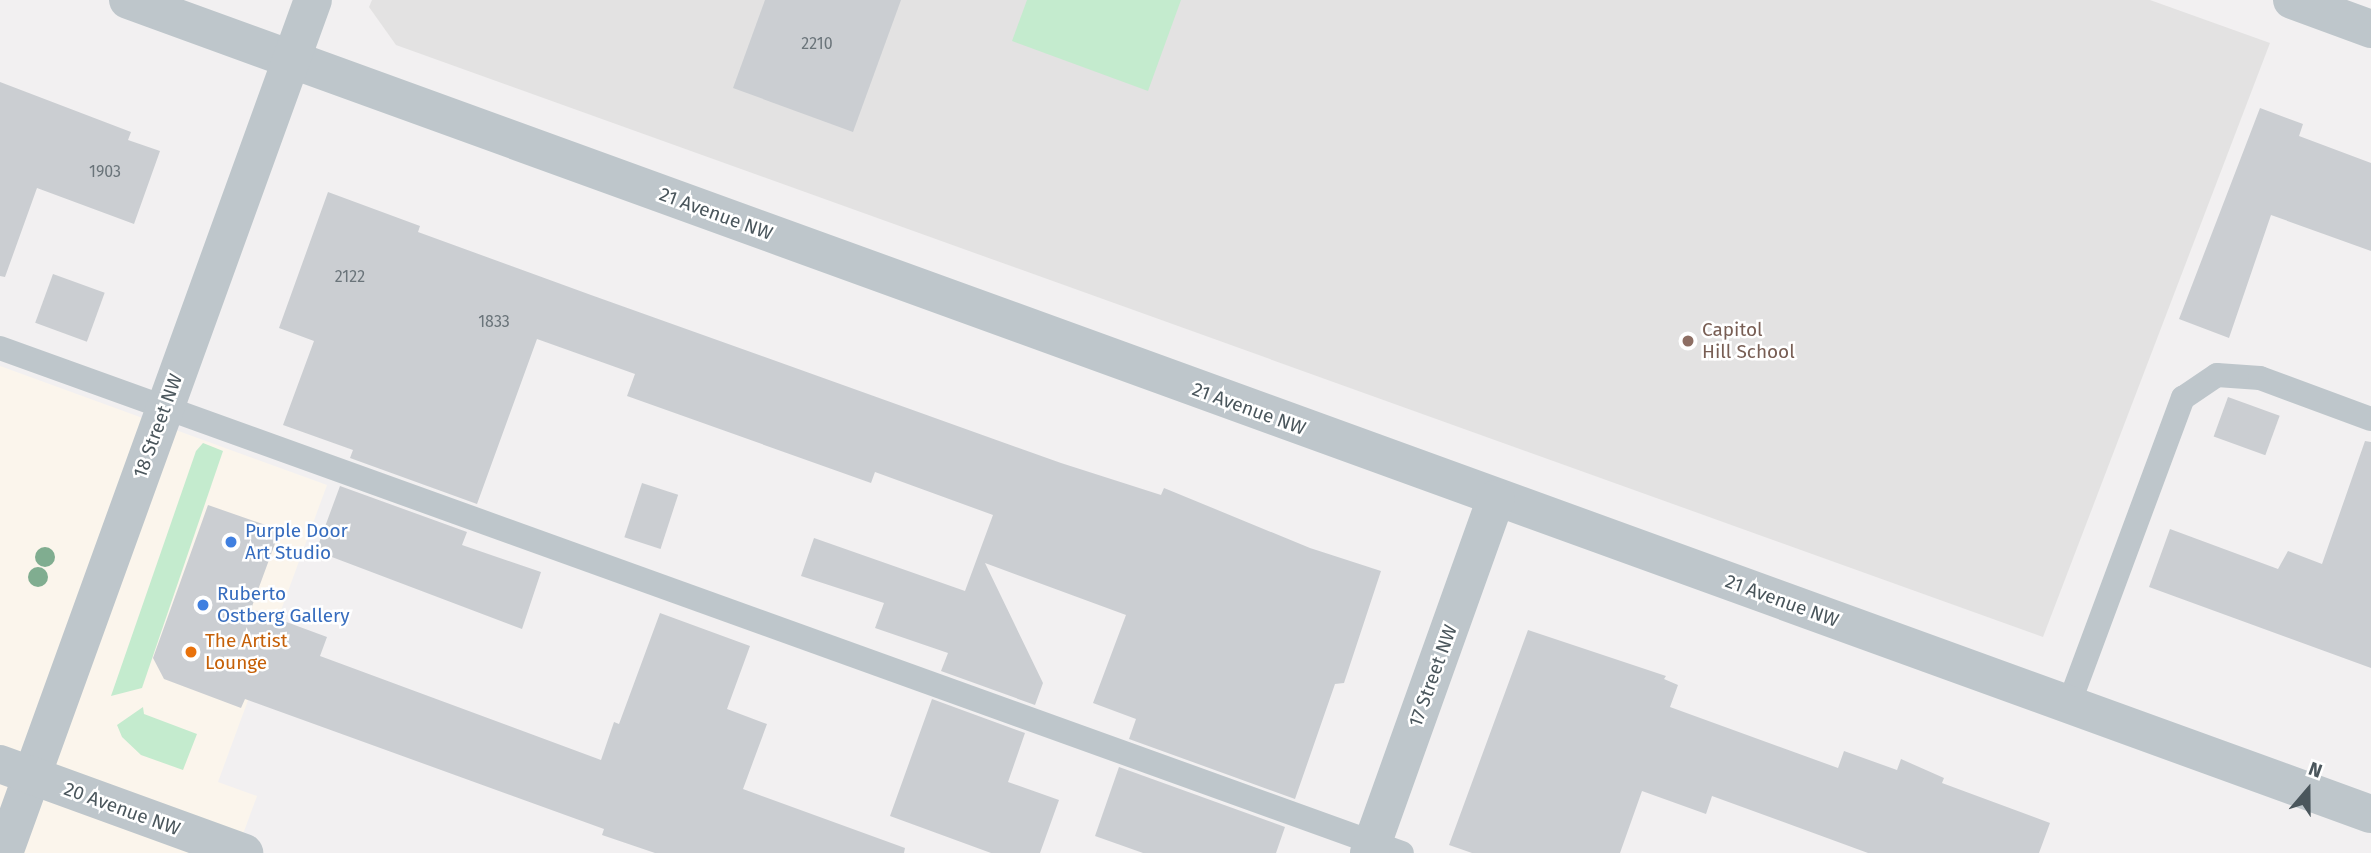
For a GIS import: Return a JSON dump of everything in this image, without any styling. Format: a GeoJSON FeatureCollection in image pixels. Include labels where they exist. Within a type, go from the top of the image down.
{"type":"FeatureCollection","features":[{"type":"Feature","properties":{"kind":"street","name":"21 Avenue NW"},"geometry":{"type":"LineString","coordinates":[[128,0],[1496,499],[2371,814]]}},
{"type":"Feature","properties":{"kind":"street","name":"18 Street NW"},"geometry":{"type":"LineString","coordinates":[[4,853],[16,770],[165,409],[313,0]]}},
{"type":"Feature","properties":{"kind":"street"},"geometry":{"type":"LineString","coordinates":[[2292,0],[2371,29]]}},
{"type":"Feature","properties":{"kind":"street","name":"17 Street NW"},"geometry":{"type":"LineString","coordinates":[[1381,849],[1496,499]]}},
{"type":"Feature","properties":{"kind":"street","name":"20 Avenue NW"},"geometry":{"type":"LineString","coordinates":[[16,770],[244,853]]}},
{"type":"Feature","properties":{"kind":"lane"},"geometry":{"type":"LineString","coordinates":[[0,348],[1381,849]]}},
{"type":"Feature","properties":{"kind":"lane"},"geometry":{"type":"LineString","coordinates":[[2069,704],[2183,398],[2217,375],[2260,378],[2371,419]]}},
{"type":"Feature","properties":{"kind":"shaded area","name":"Capitol Hill School"},"geometry":{"type":"Polygon","coordinates":[[[372,0],[2150,0],[2270,43],[2043,637],[396,45],[369,7],[372,0]]]}},
{"type":"Feature","properties":{"kind":"shaded area"},"geometry":{"type":"Polygon","coordinates":[[[0,366],[327,485],[218,782],[257,796],[236,853],[0,853],[0,366]]]}},
{"type":"Feature","properties":{"kind":"green space"},"geometry":{"type":"Polygon","coordinates":[[[1027,0],[1181,0],[1148,91],[1012,41],[1027,0]]]}},
{"type":"Feature","properties":{"kind":"green space"},"geometry":{"type":"Polygon","coordinates":[[[203,443],[223,451],[142,688],[111,696],[196,451],[203,443]]]}},
{"type":"Feature","properties":{"kind":"green space"},"geometry":{"type":"Polygon","coordinates":[[[143,707],[144,714],[197,734],[183,770],[141,755],[122,737],[117,725],[143,707]]]}},
{"type":"Feature","properties":{"kind":"building"},"geometry":{"type":"Polygon","coordinates":[[[765,0],[901,0],[853,132],[733,88],[765,0]]]}},
{"type":"Feature","properties":{"kind":"building"},"geometry":{"type":"Polygon","coordinates":[[[0,82],[131,132],[128,140],[160,151],[134,224],[37,188],[5,277],[0,276],[0,82]]]}},
{"type":"Feature","properties":{"kind":"building"},"geometry":{"type":"Polygon","coordinates":[[[2260,108],[2303,124],[2299,136],[2371,163],[2371,251],[2271,215],[2229,338],[2179,319],[2260,108]]]}},
{"type":"Feature","properties":{"kind":"building"},"geometry":{"type":"Polygon","coordinates":[[[328,192],[420,226],[418,232],[591,295],[1061,463],[1161,495],[1164,488],[1310,548],[1381,571],[1344,683],[1335,684],[1295,799],[1129,739],[1136,719],[1093,703],[1126,615],[985,563],[1043,683],[1035,705],[941,671],[948,653],[875,628],[884,603],[801,576],[814,538],[965,591],[993,515],[875,472],[871,483],[627,396],[635,374],[537,339],[477,504],[350,458],[353,450],[283,425],[314,341],[279,328],[328,192]]]}},
{"type":"Feature","properties":{"kind":"building"},"geometry":{"type":"Polygon","coordinates":[[[53,274],[105,293],[87,342],[35,323],[53,274]]]}},
{"type":"Feature","properties":{"kind":"building"},"geometry":{"type":"Polygon","coordinates":[[[2228,397],[2280,416],[2265,455],[2214,436],[2228,397]]]}},
{"type":"Feature","properties":{"kind":"building"},"geometry":{"type":"Polygon","coordinates":[[[2365,441],[2371,442],[2371,668],[2149,587],[2170,529],[2278,569],[2288,551],[2322,564],[2365,441]]]}},
{"type":"Feature","properties":{"kind":"building"},"geometry":{"type":"Polygon","coordinates":[[[642,483],[678,495],[661,549],[624,537],[642,483]]]}},
{"type":"Feature","properties":{"kind":"building"},"geometry":{"type":"Polygon","coordinates":[[[340,486],[467,532],[462,545],[541,572],[522,629],[316,551],[340,486]]]}},
{"type":"Feature","properties":{"kind":"building"},"geometry":{"type":"Polygon","coordinates":[[[208,505],[280,530],[251,609],[327,637],[320,656],[601,760],[614,722],[619,724],[660,613],[750,646],[727,709],[767,724],[743,789],[905,848],[904,853],[655,853],[602,835],[604,829],[245,699],[241,708],[164,679],[153,658],[208,505]]]}},
{"type":"Feature","properties":{"kind":"building"},"geometry":{"type":"Polygon","coordinates":[[[1528,630],[1666,676],[1664,679],[1678,685],[1670,707],[1838,768],[1844,751],[1897,770],[1901,759],[1944,778],[1942,783],[2050,823],[2039,853],[1868,853],[1712,796],[1706,814],[1642,791],[1620,853],[1472,853],[1449,845],[1528,630]]]}},
{"type":"Feature","properties":{"kind":"building"},"geometry":{"type":"Polygon","coordinates":[[[932,699],[1025,733],[1008,782],[1059,800],[1040,853],[991,853],[890,816],[932,699]]]}},
{"type":"Feature","properties":{"kind":"building"},"geometry":{"type":"Polygon","coordinates":[[[1119,767],[1285,827],[1276,853],[1143,853],[1095,836],[1119,767]]]}},
{"type":"Feature","properties":{"kind":"place","name":"Capitol Hill School"},"geometry":{"type":"Point","coordinates":[1688,341]}},
{"type":"Feature","properties":{"kind":"place","name":"Purple Door Art Studio"},"geometry":{"type":"Point","coordinates":[231,542]}},
{"type":"Feature","properties":{"kind":"place","name":"Ruberto Ostberg Gallery"},"geometry":{"type":"Point","coordinates":[203,605]}},
{"type":"Feature","properties":{"kind":"place","name":"The Artist Lounge"},"geometry":{"type":"Point","coordinates":[191,652]}}]}
